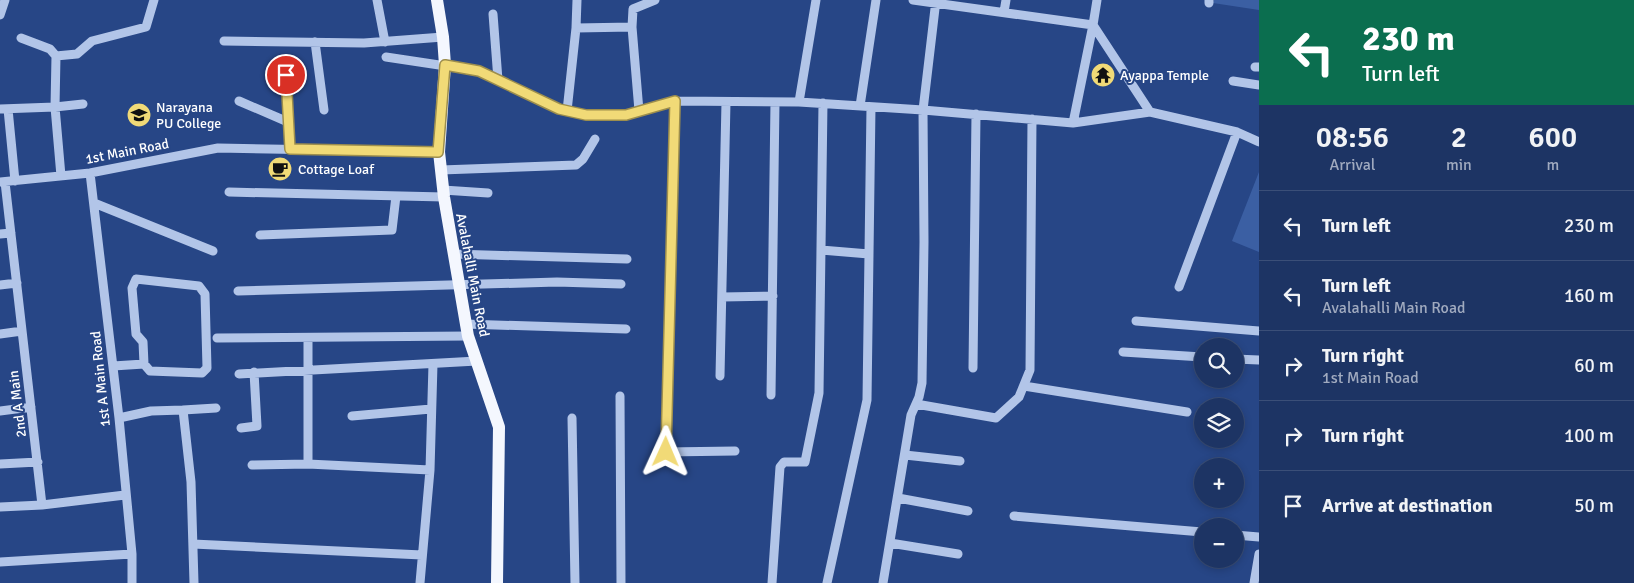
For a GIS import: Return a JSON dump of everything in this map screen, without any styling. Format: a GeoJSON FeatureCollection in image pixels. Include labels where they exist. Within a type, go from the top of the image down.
{"type":"FeatureCollection","features":[{"type":"Feature","properties":{"kind":"main road","name":"Avalahalli Main Road"},"geometry":{"type":"LineString","coordinates":[[437,0],[444,37],[445,65],[438,152],[443,194],[466,330],[499,427],[497,583]]}},
{"type":"Feature","properties":{"kind":"street"},"geometry":{"type":"LineString","coordinates":[[0,15],[5,0]]}},
{"type":"Feature","properties":{"kind":"street"},"geometry":{"type":"LineString","coordinates":[[56,56],[77,54],[92,40],[146,27],[154,0]]}},
{"type":"Feature","properties":{"kind":"street"},"geometry":{"type":"LineString","coordinates":[[377,0],[385,42]]}},
{"type":"Feature","properties":{"kind":"street"},"geometry":{"type":"LineString","coordinates":[[567,110],[576,28],[577,0]]}},
{"type":"Feature","properties":{"kind":"street"},"geometry":{"type":"LineString","coordinates":[[639,111],[632,27],[633,9],[655,0]]}},
{"type":"Feature","properties":{"kind":"street"},"geometry":{"type":"LineString","coordinates":[[799,102],[816,0]]}},
{"type":"Feature","properties":{"kind":"street"},"geometry":{"type":"LineString","coordinates":[[860,106],[876,0]]}},
{"type":"Feature","properties":{"kind":"street"},"geometry":{"type":"LineString","coordinates":[[913,0],[936,1],[1093,25],[1150,112]]}},
{"type":"Feature","properties":{"kind":"street"},"geometry":{"type":"LineString","coordinates":[[1004,12],[1006,0]]}},
{"type":"Feature","properties":{"kind":"street"},"geometry":{"type":"LineString","coordinates":[[1073,123],[1097,0]]}},
{"type":"Feature","properties":{"kind":"street"},"geometry":{"type":"LineString","coordinates":[[883,583],[911,415],[922,383],[923,110],[936,1]]}},
{"type":"Feature","properties":{"kind":"street"},"geometry":{"type":"LineString","coordinates":[[493,14],[498,80]]}},
{"type":"Feature","properties":{"kind":"street"},"geometry":{"type":"LineString","coordinates":[[576,28],[632,27]]}},
{"type":"Feature","properties":{"kind":"street"},"geometry":{"type":"LineString","coordinates":[[224,40],[364,43],[444,37]]}},
{"type":"Feature","properties":{"kind":"street"},"geometry":{"type":"LineString","coordinates":[[21,38],[50,49],[56,56],[55,107],[62,176]]}},
{"type":"Feature","properties":{"kind":"street"},"geometry":{"type":"LineString","coordinates":[[315,42],[324,110]]}},
{"type":"Feature","properties":{"kind":"street"},"geometry":{"type":"LineString","coordinates":[[386,56],[479,71],[559,109],[586,115],[626,115],[675,101],[823,103],[1073,123],[1150,112],[1237,132],[1259,142]]}},
{"type":"Feature","properties":{"kind":"street"},"geometry":{"type":"LineString","coordinates":[[286,59],[290,149]]}},
{"type":"Feature","properties":{"kind":"street"},"geometry":{"type":"LineString","coordinates":[[1233,81],[1259,85]]}},
{"type":"Feature","properties":{"kind":"street"},"geometry":{"type":"LineString","coordinates":[[239,101],[288,122]]}},
{"type":"Feature","properties":{"kind":"street"},"geometry":{"type":"LineString","coordinates":[[675,101],[666,452],[735,451]]}},
{"type":"Feature","properties":{"kind":"street"},"geometry":{"type":"LineString","coordinates":[[720,376],[726,102]]}},
{"type":"Feature","properties":{"kind":"street"},"geometry":{"type":"LineString","coordinates":[[771,395],[775,102]]}},
{"type":"Feature","properties":{"kind":"street"},"geometry":{"type":"LineString","coordinates":[[772,583],[780,467],[784,462],[806,462],[819,393],[823,103]]}},
{"type":"Feature","properties":{"kind":"street"},"geometry":{"type":"LineString","coordinates":[[15,181],[4,109],[83,104]]}},
{"type":"Feature","properties":{"kind":"street"},"geometry":{"type":"LineString","coordinates":[[827,583],[866,400],[871,107]]}},
{"type":"Feature","properties":{"kind":"street"},"geometry":{"type":"LineString","coordinates":[[973,368],[976,114]]}},
{"type":"Feature","properties":{"kind":"street"},"geometry":{"type":"LineString","coordinates":[[916,404],[996,418],[1019,397],[1024,386],[1030,370],[1032,119]]}},
{"type":"Feature","properties":{"kind":"street"},"geometry":{"type":"LineString","coordinates":[[1179,287],[1237,132]]}},
{"type":"Feature","properties":{"kind":"street"},"geometry":{"type":"LineString","coordinates":[[441,170],[576,165],[583,159],[595,138]]}},
{"type":"Feature","properties":{"kind":"street","name":"1st Main Road"},"geometry":{"type":"LineString","coordinates":[[2,182],[90,173],[218,148],[438,152]]}},
{"type":"Feature","properties":{"kind":"street","name":"1st A Main Road"},"geometry":{"type":"LineString","coordinates":[[90,173],[119,418],[132,554],[132,583]]}},
{"type":"Feature","properties":{"kind":"street","name":"2nd A Main"},"geometry":{"type":"LineString","coordinates":[[2,182],[17,283],[42,505]]}},
{"type":"Feature","properties":{"kind":"street"},"geometry":{"type":"LineString","coordinates":[[229,192],[396,196],[488,193]]}},
{"type":"Feature","properties":{"kind":"street"},"geometry":{"type":"LineString","coordinates":[[260,235],[392,230],[396,196]]}},
{"type":"Feature","properties":{"kind":"street"},"geometry":{"type":"LineString","coordinates":[[94,203],[212,250]]}},
{"type":"Feature","properties":{"kind":"street"},"geometry":{"type":"LineString","coordinates":[[0,234],[10,232]]}},
{"type":"Feature","properties":{"kind":"street"},"geometry":{"type":"LineString","coordinates":[[821,250],[869,254]]}},
{"type":"Feature","properties":{"kind":"street"},"geometry":{"type":"LineString","coordinates":[[453,254],[627,259]]}},
{"type":"Feature","properties":{"kind":"street"},"geometry":{"type":"LineString","coordinates":[[136,279],[199,286],[205,294],[207,368],[202,373],[150,371],[144,364],[143,342],[136,334],[132,288],[136,279]]}},
{"type":"Feature","properties":{"kind":"street"},"geometry":{"type":"LineString","coordinates":[[238,291],[557,282],[621,284]]}},
{"type":"Feature","properties":{"kind":"street"},"geometry":{"type":"LineString","coordinates":[[0,285],[17,283]]}},
{"type":"Feature","properties":{"kind":"street"},"geometry":{"type":"LineString","coordinates":[[722,297],[772,296]]}},
{"type":"Feature","properties":{"kind":"street"},"geometry":{"type":"LineString","coordinates":[[1136,321],[1259,331]]}},
{"type":"Feature","properties":{"kind":"street"},"geometry":{"type":"LineString","coordinates":[[217,338],[308,338],[466,330],[626,329]]}},
{"type":"Feature","properties":{"kind":"street"},"geometry":{"type":"LineString","coordinates":[[0,334],[22,331]]}},
{"type":"Feature","properties":{"kind":"street"},"geometry":{"type":"LineString","coordinates":[[308,338],[308,464]]}},
{"type":"Feature","properties":{"kind":"street"},"geometry":{"type":"LineString","coordinates":[[1123,352],[1194,356]]}},
{"type":"Feature","properties":{"kind":"street"},"geometry":{"type":"LineString","coordinates":[[1244,359],[1259,360]]}},
{"type":"Feature","properties":{"kind":"street"},"geometry":{"type":"LineString","coordinates":[[238,374],[477,361]]}},
{"type":"Feature","properties":{"kind":"street"},"geometry":{"type":"LineString","coordinates":[[113,366],[144,364]]}},
{"type":"Feature","properties":{"kind":"street"},"geometry":{"type":"LineString","coordinates":[[420,583],[430,470],[433,364]]}},
{"type":"Feature","properties":{"kind":"street"},"geometry":{"type":"LineString","coordinates":[[241,428],[257,426],[254,372]]}},
{"type":"Feature","properties":{"kind":"street"},"geometry":{"type":"LineString","coordinates":[[1024,386],[1187,412]]}},
{"type":"Feature","properties":{"kind":"street"},"geometry":{"type":"LineString","coordinates":[[620,396],[621,583]]}},
{"type":"Feature","properties":{"kind":"street"},"geometry":{"type":"LineString","coordinates":[[0,411],[31,407]]}},
{"type":"Feature","properties":{"kind":"street"},"geometry":{"type":"LineString","coordinates":[[119,418],[151,411],[216,408]]}},
{"type":"Feature","properties":{"kind":"street"},"geometry":{"type":"LineString","coordinates":[[352,416],[431,409]]}},
{"type":"Feature","properties":{"kind":"street"},"geometry":{"type":"LineString","coordinates":[[183,410],[191,482],[194,583]]}},
{"type":"Feature","properties":{"kind":"street"},"geometry":{"type":"LineString","coordinates":[[572,418],[575,583]]}},
{"type":"Feature","properties":{"kind":"street"},"geometry":{"type":"LineString","coordinates":[[904,455],[960,461]]}},
{"type":"Feature","properties":{"kind":"street"},"geometry":{"type":"LineString","coordinates":[[0,464],[38,462]]}},
{"type":"Feature","properties":{"kind":"street"},"geometry":{"type":"LineString","coordinates":[[252,465],[308,464],[430,470]]}},
{"type":"Feature","properties":{"kind":"street"},"geometry":{"type":"LineString","coordinates":[[0,508],[42,505],[125,494]]}},
{"type":"Feature","properties":{"kind":"street"},"geometry":{"type":"LineString","coordinates":[[898,498],[968,511]]}},
{"type":"Feature","properties":{"kind":"street"},"geometry":{"type":"LineString","coordinates":[[1014,516],[1194,531]]}},
{"type":"Feature","properties":{"kind":"street"},"geometry":{"type":"LineString","coordinates":[[1244,536],[1259,537]]}},
{"type":"Feature","properties":{"kind":"street"},"geometry":{"type":"LineString","coordinates":[[890,542],[958,554]]}},
{"type":"Feature","properties":{"kind":"street"},"geometry":{"type":"LineString","coordinates":[[193,544],[422,556]]}},
{"type":"Feature","properties":{"kind":"street"},"geometry":{"type":"LineString","coordinates":[[0,562],[132,554]]}},
{"type":"Feature","properties":{"kind":"street"},"geometry":{"type":"LineString","coordinates":[[1254,583],[1259,554]]}},
{"type":"Feature","properties":{"kind":"shaded area"},"geometry":{"type":"Polygon","coordinates":[[[1214,0],[1259,0],[1259,10],[1213,3],[1214,0]]]}},
{"type":"Feature","properties":{"kind":"shaded area"},"geometry":{"type":"Polygon","coordinates":[[[1259,172],[1259,252],[1232,241],[1259,172]]]}},
{"type":"Feature","properties":{"kind":"place","name":"Ayappa Temple"},"geometry":{"type":"Point","coordinates":[1103,75]}},
{"type":"Feature","properties":{"kind":"place","name":"Narayana PU College"},"geometry":{"type":"Point","coordinates":[139,115]}},
{"type":"Feature","properties":{"kind":"place","name":"Cottage Loaf"},"geometry":{"type":"Point","coordinates":[280,169]}},
{"type":"Feature","properties":{"kind":"route"},"geometry":{"type":"LineString","coordinates":[[286,75],[290,149],[438,152],[445,65],[479,71],[559,109],[586,115],[626,115],[666,102],[675,101],[666,452]]}}]}
